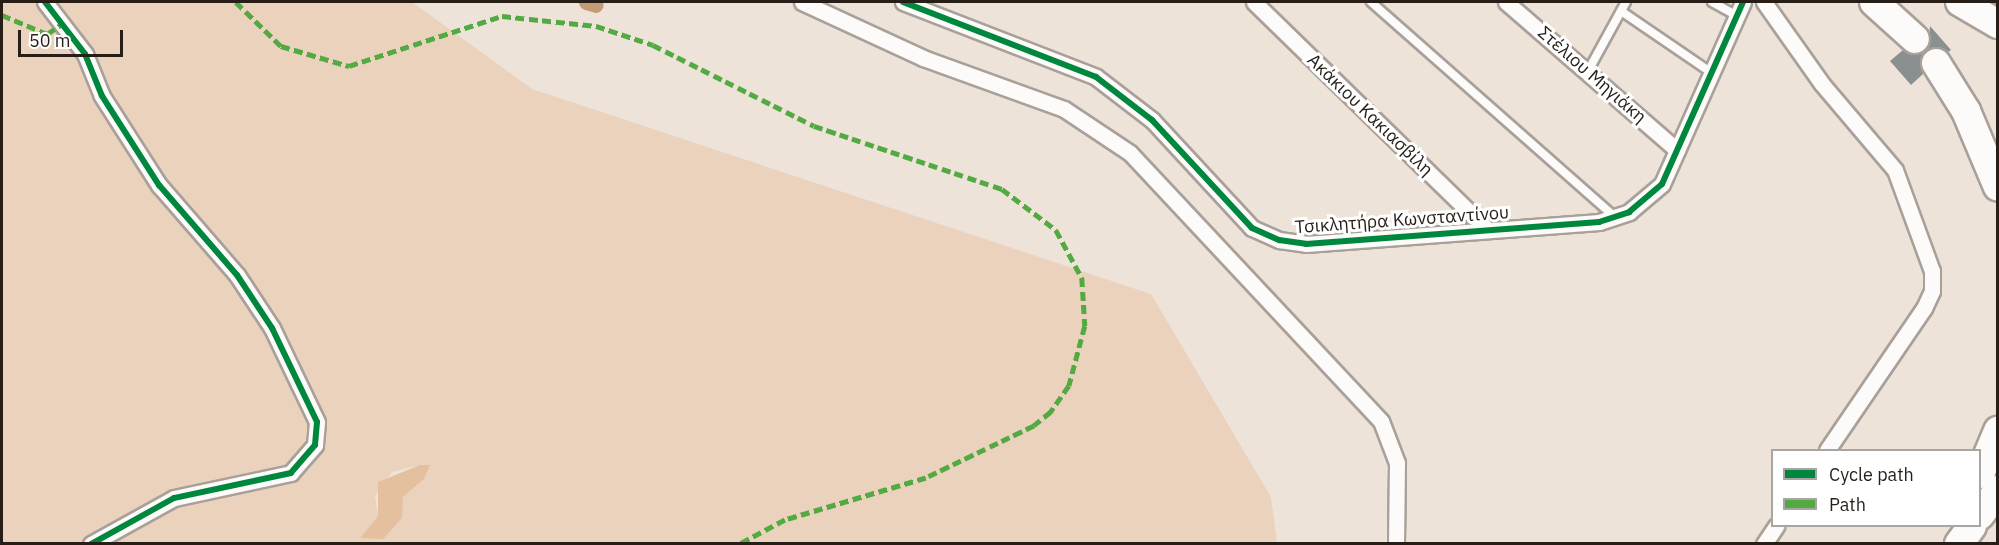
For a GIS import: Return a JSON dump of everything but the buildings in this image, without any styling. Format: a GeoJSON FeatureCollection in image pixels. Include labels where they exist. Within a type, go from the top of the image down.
{"type":"FeatureCollection","features":[{"type":"Feature","properties":{"kind":"highway"},"geometry":{"type":"LineString","coordinates":[[1874,2],[1915,39]]}},
{"type":"Feature","properties":{"kind":"highway"},"geometry":{"type":"LineString","coordinates":[[1960,2],[1998,24]]}},
{"type":"Feature","properties":{"kind":"highway"},"geometry":{"type":"LineString","coordinates":[[1936,63],[1966,111],[1998,187]]}},
{"type":"Feature","properties":{"kind":"highway"},"geometry":{"type":"LineString","coordinates":[[1981,472],[1998,431]]}},
{"type":"Feature","properties":{"kind":"highway"},"geometry":{"type":"LineString","coordinates":[[1981,514],[1998,490]]}},
{"type":"Feature","properties":{"kind":"highway"},"geometry":{"type":"LineString","coordinates":[[1938,543],[1950,527]]}},
{"type":"Feature","properties":{"kind":"highway"},"geometry":{"type":"LineString","coordinates":[[1959,543],[1971,527]]}},
{"type":"Feature","properties":{"kind":"street"},"geometry":{"type":"LineString","coordinates":[[45,2],[85,54],[102,96],[159,186],[237,275],[272,328],[317,422],[315,445],[291,473],[174,498],[91,543]]}},
{"type":"Feature","properties":{"kind":"street"},"geometry":{"type":"LineString","coordinates":[[802,2],[923,58],[1064,109],[1130,153],[1381,421],[1397,463],[1396,543]]}},
{"type":"Feature","properties":{"kind":"street","name":"Τσικλητήρα Κωνσταντίνου"},"geometry":{"type":"LineString","coordinates":[[903,2],[1054,58],[1110,86],[1152,120],[1241,220],[1267,236],[1326,243],[1616,218],[1653,195],[1677,150],[1743,2]]}},
{"type":"Feature","properties":{"kind":"street","name":"Ακάκιου Κακιασβίλη"},"geometry":{"type":"LineString","coordinates":[[1254,2],[1487,229]]}},
{"type":"Feature","properties":{"kind":"street","name":"Στέλιου Μηγιάκη"},"geometry":{"type":"LineString","coordinates":[[1506,2],[1677,150]]}},
{"type":"Feature","properties":{"kind":"street"},"geometry":{"type":"LineString","coordinates":[[1764,2],[1822,84],[1895,170],[1932,271],[1932,291],[1924,308],[1828,449]]}},
{"type":"Feature","properties":{"kind":"street"},"geometry":{"type":"LineString","coordinates":[[1764,543],[1775,527]]}},
{"type":"Feature","properties":{"kind":"lane"},"geometry":{"type":"LineString","coordinates":[[1371,2],[1616,218]]}},
{"type":"Feature","properties":{"kind":"lane"},"geometry":{"type":"LineString","coordinates":[[1588,71],[1626,2]]}},
{"type":"Feature","properties":{"kind":"lane"},"geometry":{"type":"LineString","coordinates":[[1712,2],[1737,16]]}},
{"type":"Feature","properties":{"kind":"lane"},"geometry":{"type":"LineString","coordinates":[[1621,11],[1712,73]]}},
{"type":"Feature","properties":{"kind":"shaded area"},"geometry":{"type":"Polygon","coordinates":[[[2,2],[412,2],[532,89],[1151,294],[1271,497],[1277,543],[2,543],[2,2]],[[429,465],[392,472],[375,496],[378,516],[360,538],[383,538],[401,518],[403,497],[424,479],[429,465]]]}},
{"type":"Feature","properties":{"kind":"shaded area"},"geometry":{"type":"Polygon","coordinates":[[[420,465],[430,465],[424,479],[403,497],[402,518],[383,539],[360,538],[378,516],[378,482],[420,465]]]}},
{"type":"Feature","properties":{"kind":"waterway"},"geometry":{"type":"LineString","coordinates":[[586,2],[596,5]]}},
{"type":"Feature","properties":{"kind":"marked path"},"geometry":{"type":"LineString","coordinates":[[236,2],[281,46],[349,66],[502,16],[596,26],[653,45],[814,126],[1002,189],[1056,230],[1082,278],[1085,326],[1069,386],[1051,412],[1034,426],[926,478],[785,520],[740,544]]}},
{"type":"Feature","properties":{"kind":"marked path"},"geometry":{"type":"LineString","coordinates":[[2,15],[47,34],[62,24]]}},
{"type":"Feature","properties":{"kind":"cycle path"},"geometry":{"type":"LineString","coordinates":[[45,2],[85,54],[102,96],[159,185],[237,275],[272,328],[317,422],[315,445],[291,473],[174,498],[91,544]]}},
{"type":"Feature","properties":{"kind":"cycle path"},"geometry":{"type":"LineString","coordinates":[[903,2],[1096,77],[1152,120],[1252,228],[1279,240],[1306,244],[1599,222],[1629,212],[1662,184],[1743,2]]}}]}
